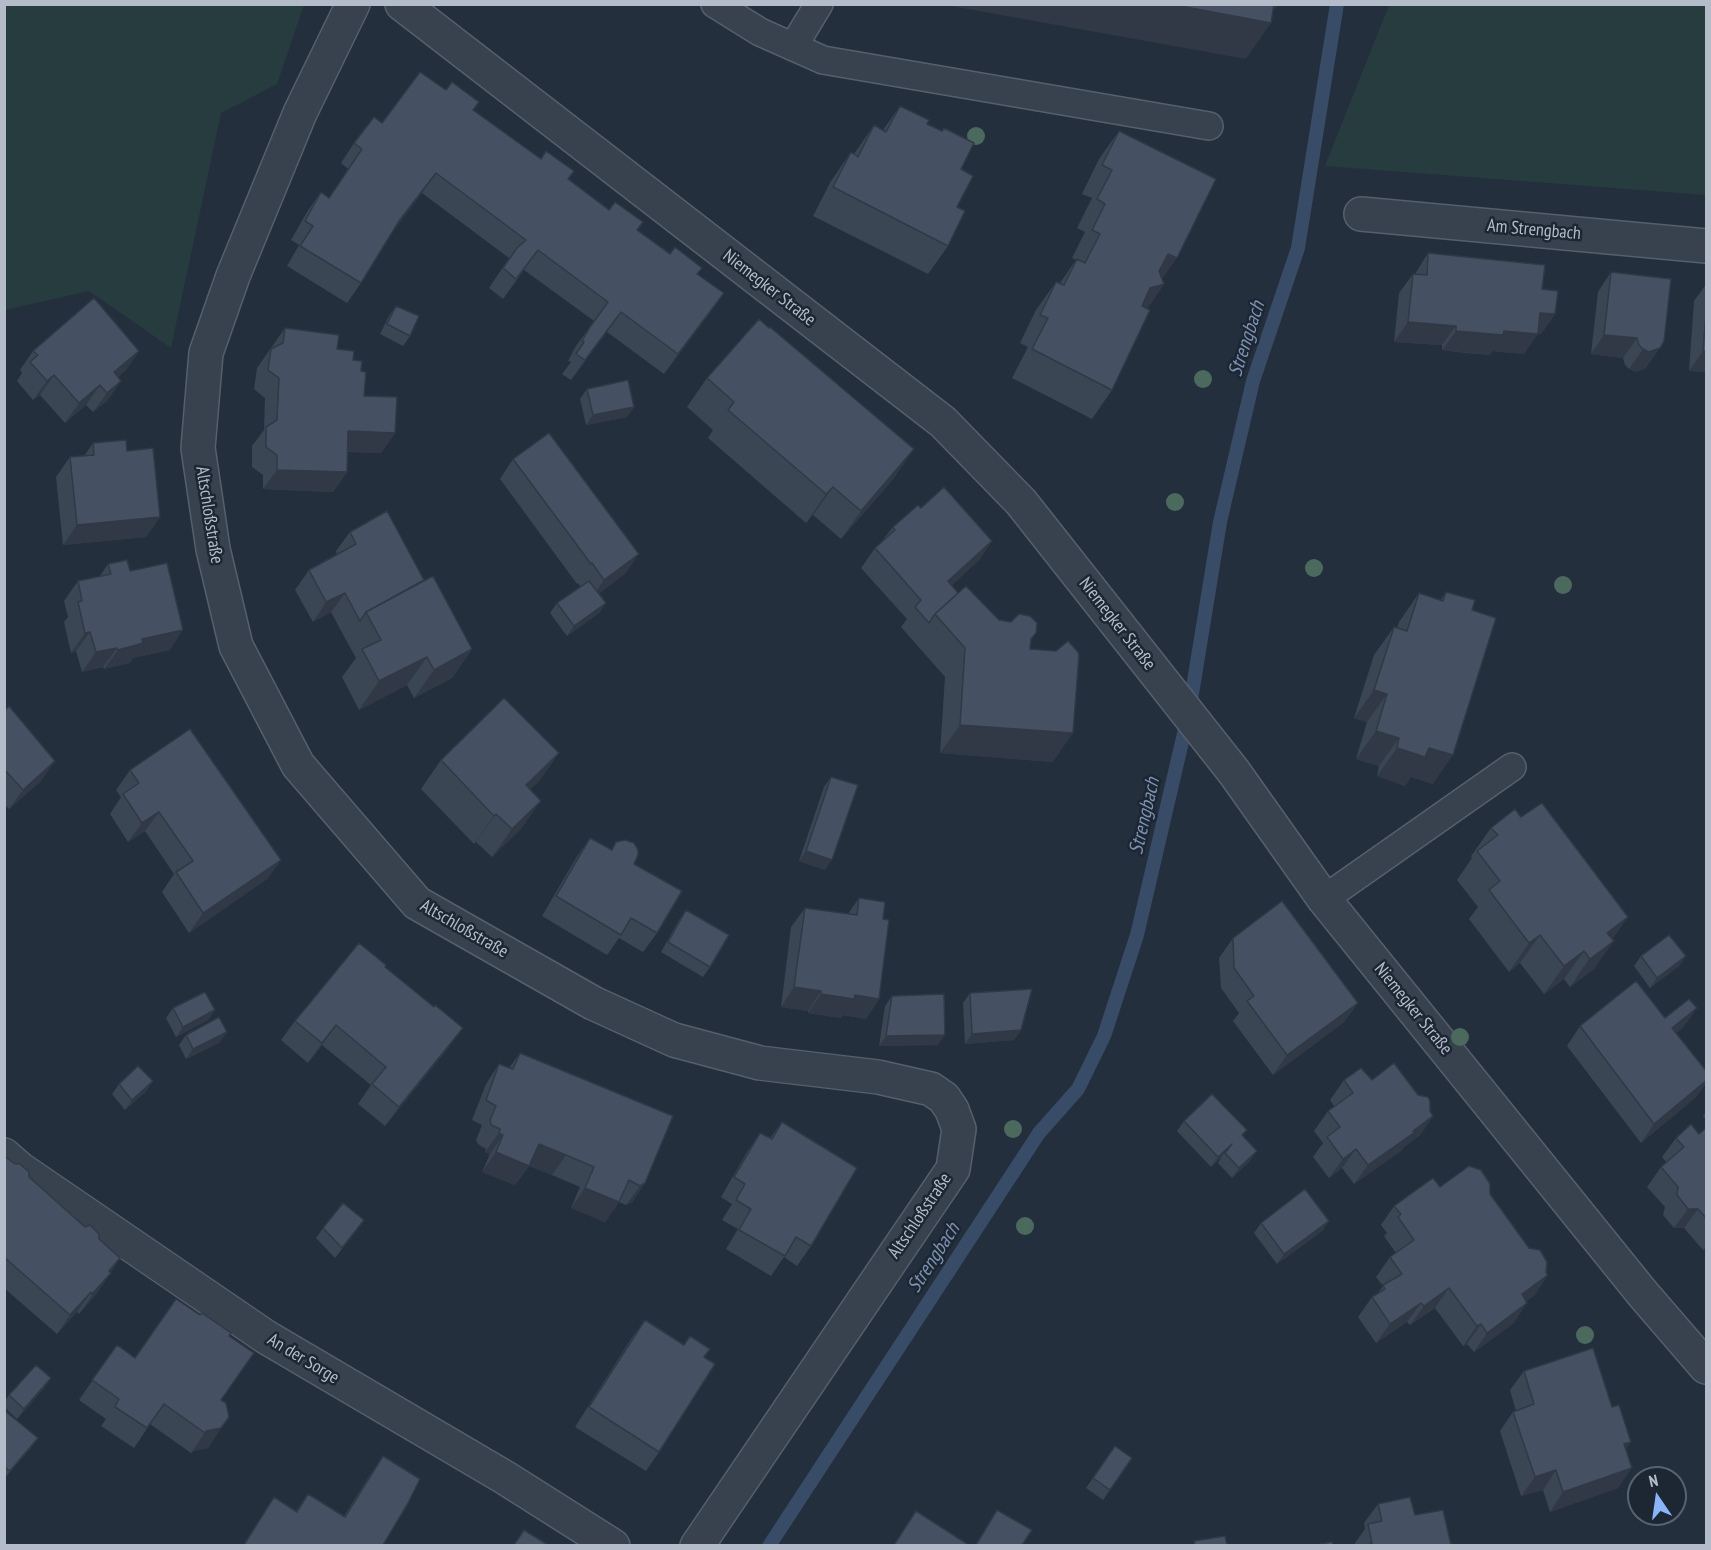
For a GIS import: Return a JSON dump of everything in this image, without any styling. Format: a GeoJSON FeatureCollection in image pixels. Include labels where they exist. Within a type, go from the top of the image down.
{"type":"FeatureCollection","features":[{"type":"Feature","properties":{"kind":"street","name":"Altschloßstraße"},"geometry":{"type":"LineString","coordinates":[[353,4],[300,113],[233,276],[206,353],[198,448],[213,549],[236,646],[298,765],[417,903],[593,1003],[674,1040],[760,1063],[884,1078],[931,1089],[944,1098],[952,1110],[959,1129],[953,1169],[697,1545]]}},
{"type":"Feature","properties":{"kind":"street","name":"Niemegker Straße"},"geometry":{"type":"LineString","coordinates":[[402,4],[943,422],[1022,502],[1234,772],[1324,899],[1643,1294],[1707,1367]]}},
{"type":"Feature","properties":{"kind":"street","name":"Am Strengbach"},"geometry":{"type":"LineString","coordinates":[[1361,214],[1707,246]]}},
{"type":"Feature","properties":{"kind":"street","name":"An der Sorge"},"geometry":{"type":"LineString","coordinates":[[4,1155],[20,1169],[266,1337],[504,1477],[613,1545]]}},
{"type":"Feature","properties":{"kind":"lane"},"geometry":{"type":"LineString","coordinates":[[715,4],[760,32],[823,60],[1209,126]]}},
{"type":"Feature","properties":{"kind":"lane"},"geometry":{"type":"LineString","coordinates":[[793,46],[819,4]]}},
{"type":"Feature","properties":{"kind":"lane"},"geometry":{"type":"LineString","coordinates":[[1324,899],[1512,767]]}},
{"type":"Feature","properties":{"kind":"green space"},"geometry":{"type":"Polygon","coordinates":[[[5,5],[304,5],[277,84],[221,113],[171,348],[89,291],[5,310],[5,5]]]}},
{"type":"Feature","properties":{"kind":"green space"},"geometry":{"type":"Polygon","coordinates":[[[1389,5],[1706,5],[1706,195],[1325,166],[1389,5]]]}},
{"type":"Feature","properties":{"kind":"building"},"geometry":{"type":"Polygon","coordinates":[[[1170,4],[1274,4],[1271,23],[1170,4]]]}},
{"type":"Feature","properties":{"kind":"building"},"geometry":{"type":"Polygon","coordinates":[[[420,72],[446,90],[452,82],[479,102],[473,110],[541,159],[546,151],[574,171],[568,179],[609,210],[615,202],[643,222],[637,230],[670,254],[675,247],[702,268],[697,274],[724,293],[678,354],[621,312],[585,360],[576,354],[590,327],[608,302],[538,250],[516,279],[503,268],[517,248],[526,240],[436,173],[399,221],[361,283],[300,246],[313,226],[305,221],[321,192],[329,198],[362,149],[354,143],[374,117],[382,123],[420,72]]]}},
{"type":"Feature","properties":{"kind":"building"},"geometry":{"type":"Polygon","coordinates":[[[900,106],[929,120],[927,124],[942,131],[944,128],[974,143],[961,169],[973,176],[957,207],[965,211],[948,246],[833,187],[851,152],[858,157],[874,125],[886,132],[900,106]]]}},
{"type":"Feature","properties":{"kind":"building"},"geometry":{"type":"Polygon","coordinates":[[[1119,131],[1216,179],[1177,258],[1168,254],[1159,271],[1164,284],[1150,288],[1142,306],[1150,310],[1112,390],[1032,349],[1048,318],[1040,315],[1056,282],[1064,285],[1077,259],[1085,263],[1100,234],[1092,230],[1105,204],[1097,199],[1112,170],[1102,165],[1119,131]]]}},
{"type":"Feature","properties":{"kind":"building"},"geometry":{"type":"Polygon","coordinates":[[[1428,253],[1545,265],[1542,289],[1558,291],[1555,314],[1540,313],[1538,334],[1504,331],[1503,335],[1456,331],[1456,326],[1408,322],[1413,274],[1427,275],[1428,253]]]}},
{"type":"Feature","properties":{"kind":"building"},"geometry":{"type":"Polygon","coordinates":[[[1611,272],[1671,279],[1664,341],[1660,348],[1649,352],[1639,345],[1637,338],[1604,335],[1611,272]]]}},
{"type":"Feature","properties":{"kind":"building"},"geometry":{"type":"Polygon","coordinates":[[[94,298],[139,351],[114,372],[121,381],[107,393],[100,385],[79,403],[54,375],[47,381],[30,362],[38,355],[33,351],[94,298]]]}},
{"type":"Feature","properties":{"kind":"building"},"geometry":{"type":"Polygon","coordinates":[[[1707,301],[1707,352],[1703,351],[1707,301]]]}},
{"type":"Feature","properties":{"kind":"building"},"geometry":{"type":"Polygon","coordinates":[[[396,306],[419,316],[410,336],[387,324],[396,306]]]}},
{"type":"Feature","properties":{"kind":"building"},"geometry":{"type":"Polygon","coordinates":[[[759,319],[914,449],[861,511],[833,487],[826,494],[728,410],[734,402],[707,378],[759,319]]]}},
{"type":"Feature","properties":{"kind":"building"},"geometry":{"type":"Polygon","coordinates":[[[285,328],[339,335],[337,349],[354,351],[353,360],[362,361],[361,371],[366,372],[364,396],[397,397],[395,433],[348,431],[347,472],[277,470],[277,455],[266,447],[266,427],[277,420],[279,378],[268,370],[271,349],[283,343],[285,328]]]}},
{"type":"Feature","properties":{"kind":"building"},"geometry":{"type":"Polygon","coordinates":[[[628,380],[634,407],[593,415],[587,389],[628,380]]]}},
{"type":"Feature","properties":{"kind":"building"},"geometry":{"type":"Polygon","coordinates":[[[549,433],[639,554],[604,580],[513,459],[549,433]]]}},
{"type":"Feature","properties":{"kind":"building"},"geometry":{"type":"Polygon","coordinates":[[[126,440],[127,451],[153,448],[160,517],[77,525],[70,457],[94,455],[93,443],[126,440]]]}},
{"type":"Feature","properties":{"kind":"building"},"geometry":{"type":"Polygon","coordinates":[[[944,487],[992,541],[948,581],[958,593],[935,614],[929,623],[915,607],[921,600],[875,548],[895,530],[893,527],[918,505],[921,508],[944,487]]]}},
{"type":"Feature","properties":{"kind":"building"},"geometry":{"type":"Polygon","coordinates":[[[387,511],[424,580],[366,612],[360,621],[345,593],[326,602],[309,570],[356,544],[350,532],[387,511]]]}},
{"type":"Feature","properties":{"kind":"building"},"geometry":{"type":"Polygon","coordinates":[[[127,560],[130,571],[167,563],[183,630],[142,639],[143,643],[118,650],[117,648],[96,652],[90,632],[85,633],[78,602],[82,601],[78,581],[111,574],[108,564],[127,560]]]}},
{"type":"Feature","properties":{"kind":"building"},"geometry":{"type":"Polygon","coordinates":[[[433,576],[472,649],[434,670],[427,657],[379,681],[362,649],[381,640],[366,612],[433,576]]]}},
{"type":"Feature","properties":{"kind":"building"},"geometry":{"type":"Polygon","coordinates":[[[589,581],[606,603],[574,626],[557,603],[589,581]]]}},
{"type":"Feature","properties":{"kind":"building"},"geometry":{"type":"Polygon","coordinates":[[[966,586],[999,620],[1011,622],[1019,614],[1030,616],[1037,623],[1030,649],[1056,651],[1068,641],[1078,652],[1073,733],[960,725],[965,648],[935,614],[966,586]]]}},
{"type":"Feature","properties":{"kind":"building"},"geometry":{"type":"Polygon","coordinates":[[[1446,592],[1475,600],[1472,610],[1496,618],[1453,755],[1429,748],[1425,757],[1397,748],[1399,738],[1376,731],[1387,694],[1374,690],[1394,627],[1407,631],[1419,593],[1443,601],[1446,592]]]}},
{"type":"Feature","properties":{"kind":"building"},"geometry":{"type":"Polygon","coordinates":[[[504,698],[559,753],[526,785],[541,801],[512,829],[496,814],[494,816],[441,760],[504,698]]]}},
{"type":"Feature","properties":{"kind":"building"},"geometry":{"type":"Polygon","coordinates":[[[9,706],[55,761],[23,790],[4,769],[4,711],[9,706]]]}},
{"type":"Feature","properties":{"kind":"building"},"geometry":{"type":"Polygon","coordinates":[[[190,729],[281,860],[203,913],[176,872],[193,861],[159,812],[142,823],[123,794],[139,783],[130,770],[190,729]]]}},
{"type":"Feature","properties":{"kind":"building"},"geometry":{"type":"Polygon","coordinates":[[[831,777],[858,785],[832,860],[806,851],[831,777]]]}},
{"type":"Feature","properties":{"kind":"building"},"geometry":{"type":"Polygon","coordinates":[[[1542,803],[1628,917],[1607,933],[1614,941],[1590,959],[1584,951],[1564,966],[1540,935],[1529,943],[1489,890],[1500,881],[1477,851],[1498,835],[1491,828],[1515,809],[1521,817],[1542,803]]]}},
{"type":"Feature","properties":{"kind":"building"},"geometry":{"type":"Polygon","coordinates":[[[590,838],[612,850],[616,842],[625,840],[634,843],[638,855],[634,864],[682,891],[657,933],[631,918],[621,935],[556,896],[590,838]]]}},
{"type":"Feature","properties":{"kind":"building"},"geometry":{"type":"Polygon","coordinates":[[[859,898],[885,902],[883,919],[889,920],[879,999],[855,995],[854,999],[794,987],[805,908],[857,915],[859,898]]]}},
{"type":"Feature","properties":{"kind":"building"},"geometry":{"type":"Polygon","coordinates":[[[1282,901],[1358,1003],[1287,1055],[1247,1001],[1254,996],[1234,968],[1233,938],[1282,901]]]}},
{"type":"Feature","properties":{"kind":"building"},"geometry":{"type":"Polygon","coordinates":[[[686,910],[729,935],[710,967],[668,942],[686,910]]]}},
{"type":"Feature","properties":{"kind":"building"},"geometry":{"type":"Polygon","coordinates":[[[1669,935],[1686,956],[1657,978],[1641,956],[1669,935]]]}},
{"type":"Feature","properties":{"kind":"building"},"geometry":{"type":"Polygon","coordinates":[[[359,943],[386,965],[385,967],[463,1028],[399,1107],[372,1084],[386,1067],[336,1025],[322,1043],[295,1021],[359,943]]]}},
{"type":"Feature","properties":{"kind":"building"},"geometry":{"type":"Polygon","coordinates":[[[1636,981],[1665,1018],[1689,999],[1697,1008],[1672,1028],[1707,1072],[1707,1080],[1654,1124],[1580,1026],[1636,981]]]}},
{"type":"Feature","properties":{"kind":"building"},"geometry":{"type":"Polygon","coordinates":[[[1032,989],[1021,1030],[972,1034],[970,993],[1032,989]]]}},
{"type":"Feature","properties":{"kind":"building"},"geometry":{"type":"Polygon","coordinates":[[[205,992],[215,1010],[183,1027],[173,1008],[205,992]]]}},
{"type":"Feature","properties":{"kind":"building"},"geometry":{"type":"Polygon","coordinates":[[[944,994],[945,1035],[886,1036],[892,996],[944,994]]]}},
{"type":"Feature","properties":{"kind":"building"},"geometry":{"type":"Polygon","coordinates":[[[219,1017],[227,1032],[193,1049],[186,1035],[219,1017]]]}},
{"type":"Feature","properties":{"kind":"building"},"geometry":{"type":"Polygon","coordinates":[[[520,1053],[673,1116],[645,1183],[640,1186],[629,1180],[619,1202],[585,1188],[594,1167],[539,1144],[529,1166],[496,1152],[503,1135],[499,1133],[500,1129],[491,1125],[490,1120],[496,1106],[486,1100],[499,1064],[513,1069],[520,1053]]]}},
{"type":"Feature","properties":{"kind":"building"},"geometry":{"type":"Polygon","coordinates":[[[1394,1063],[1418,1095],[1428,1097],[1433,1116],[1413,1131],[1415,1132],[1368,1165],[1356,1149],[1343,1159],[1327,1137],[1340,1127],[1328,1111],[1353,1093],[1344,1080],[1361,1068],[1372,1080],[1394,1063]]]}},
{"type":"Feature","properties":{"kind":"building"},"geometry":{"type":"Polygon","coordinates":[[[138,1066],[153,1081],[132,1100],[119,1084],[138,1066]]]}},
{"type":"Feature","properties":{"kind":"building"},"geometry":{"type":"Polygon","coordinates":[[[1212,1094],[1247,1130],[1242,1135],[1257,1151],[1239,1168],[1225,1153],[1232,1144],[1218,1157],[1184,1121],[1212,1094]]]}},
{"type":"Feature","properties":{"kind":"building"},"geometry":{"type":"Polygon","coordinates":[[[782,1122],[857,1168],[811,1246],[796,1237],[785,1256],[739,1230],[751,1209],[736,1200],[745,1184],[734,1177],[760,1133],[772,1139],[782,1122]]]}},
{"type":"Feature","properties":{"kind":"building"},"geometry":{"type":"Polygon","coordinates":[[[1691,1124],[1699,1134],[1707,1127],[1707,1219],[1698,1209],[1688,1209],[1677,1195],[1678,1187],[1661,1167],[1684,1147],[1676,1138],[1691,1124]]]}},
{"type":"Feature","properties":{"kind":"building"},"geometry":{"type":"Polygon","coordinates":[[[4,1156],[15,1164],[20,1164],[29,1172],[29,1177],[85,1227],[90,1225],[99,1234],[99,1239],[120,1258],[109,1271],[111,1273],[70,1315],[4,1257],[4,1156]]]}},
{"type":"Feature","properties":{"kind":"building"},"geometry":{"type":"Polygon","coordinates":[[[1469,1166],[1481,1170],[1490,1184],[1490,1194],[1529,1248],[1540,1250],[1547,1262],[1546,1273],[1548,1275],[1522,1294],[1527,1303],[1487,1333],[1481,1324],[1477,1326],[1449,1288],[1424,1306],[1421,1303],[1390,1324],[1372,1297],[1385,1289],[1383,1285],[1402,1274],[1390,1257],[1414,1240],[1398,1217],[1401,1214],[1394,1206],[1433,1178],[1440,1187],[1469,1166]]]}},
{"type":"Feature","properties":{"kind":"building"},"geometry":{"type":"Polygon","coordinates":[[[1305,1189],[1329,1221],[1284,1254],[1261,1223],[1305,1189]]]}},
{"type":"Feature","properties":{"kind":"building"},"geometry":{"type":"Polygon","coordinates":[[[343,1203],[364,1220],[342,1248],[323,1228],[343,1203]]]}},
{"type":"Feature","properties":{"kind":"building"},"geometry":{"type":"Polygon","coordinates":[[[176,1299],[231,1333],[229,1336],[254,1353],[221,1400],[226,1403],[229,1417],[221,1428],[205,1433],[164,1404],[147,1428],[115,1407],[119,1399],[92,1380],[117,1345],[135,1358],[176,1299]]]}},
{"type":"Feature","properties":{"kind":"building"},"geometry":{"type":"Polygon","coordinates":[[[645,1320],[684,1345],[690,1336],[710,1349],[704,1357],[715,1364],[659,1452],[589,1407],[645,1320]]]}},
{"type":"Feature","properties":{"kind":"building"},"geometry":{"type":"Polygon","coordinates":[[[1593,1348],[1612,1407],[1619,1405],[1631,1442],[1624,1444],[1631,1466],[1627,1466],[1627,1470],[1563,1492],[1556,1470],[1535,1477],[1513,1412],[1534,1404],[1524,1371],[1593,1348]]]}},
{"type":"Feature","properties":{"kind":"building"},"geometry":{"type":"Polygon","coordinates":[[[36,1365],[51,1378],[24,1409],[9,1395],[36,1365]]]}},
{"type":"Feature","properties":{"kind":"building"},"geometry":{"type":"Polygon","coordinates":[[[4,1410],[38,1438],[10,1471],[4,1467],[4,1410]]]}},
{"type":"Feature","properties":{"kind":"building"},"geometry":{"type":"Polygon","coordinates":[[[1115,1446],[1132,1458],[1110,1490],[1093,1478],[1115,1446]]]}},
{"type":"Feature","properties":{"kind":"building"},"geometry":{"type":"Polygon","coordinates":[[[383,1456],[420,1479],[383,1545],[244,1545],[274,1497],[297,1512],[308,1494],[345,1517],[383,1456]]]}},
{"type":"Feature","properties":{"kind":"building"},"geometry":{"type":"Polygon","coordinates":[[[1410,1497],[1415,1515],[1443,1510],[1451,1545],[1371,1545],[1368,1524],[1382,1521],[1378,1504],[1410,1497]]]}},
{"type":"Feature","properties":{"kind":"building"},"geometry":{"type":"Polygon","coordinates":[[[997,1510],[1032,1530],[1022,1545],[976,1545],[997,1510]]]}},
{"type":"Feature","properties":{"kind":"building"},"geometry":{"type":"Polygon","coordinates":[[[916,1511],[969,1545],[894,1545],[916,1511]]]}},
{"type":"Feature","properties":{"kind":"building"},"geometry":{"type":"Polygon","coordinates":[[[524,1530],[548,1545],[514,1545],[524,1530]]]}},
{"type":"Feature","properties":{"kind":"building"},"geometry":{"type":"Polygon","coordinates":[[[1225,1536],[1227,1545],[1195,1545],[1194,1541],[1225,1536]]]}},
{"type":"Feature","properties":{"kind":"building"},"geometry":{"type":"Polygon","coordinates":[[[1332,1542],[1333,1545],[1315,1545],[1332,1542]]]}},
{"type":"Feature","properties":{"kind":"waterway","name":"Strengbach"},"geometry":{"type":"LineString","coordinates":[[769,1546],[1039,1133],[1078,1089],[1104,1036],[1137,935],[1189,712],[1220,522],[1253,381],[1298,248],[1337,4]]}}]}
